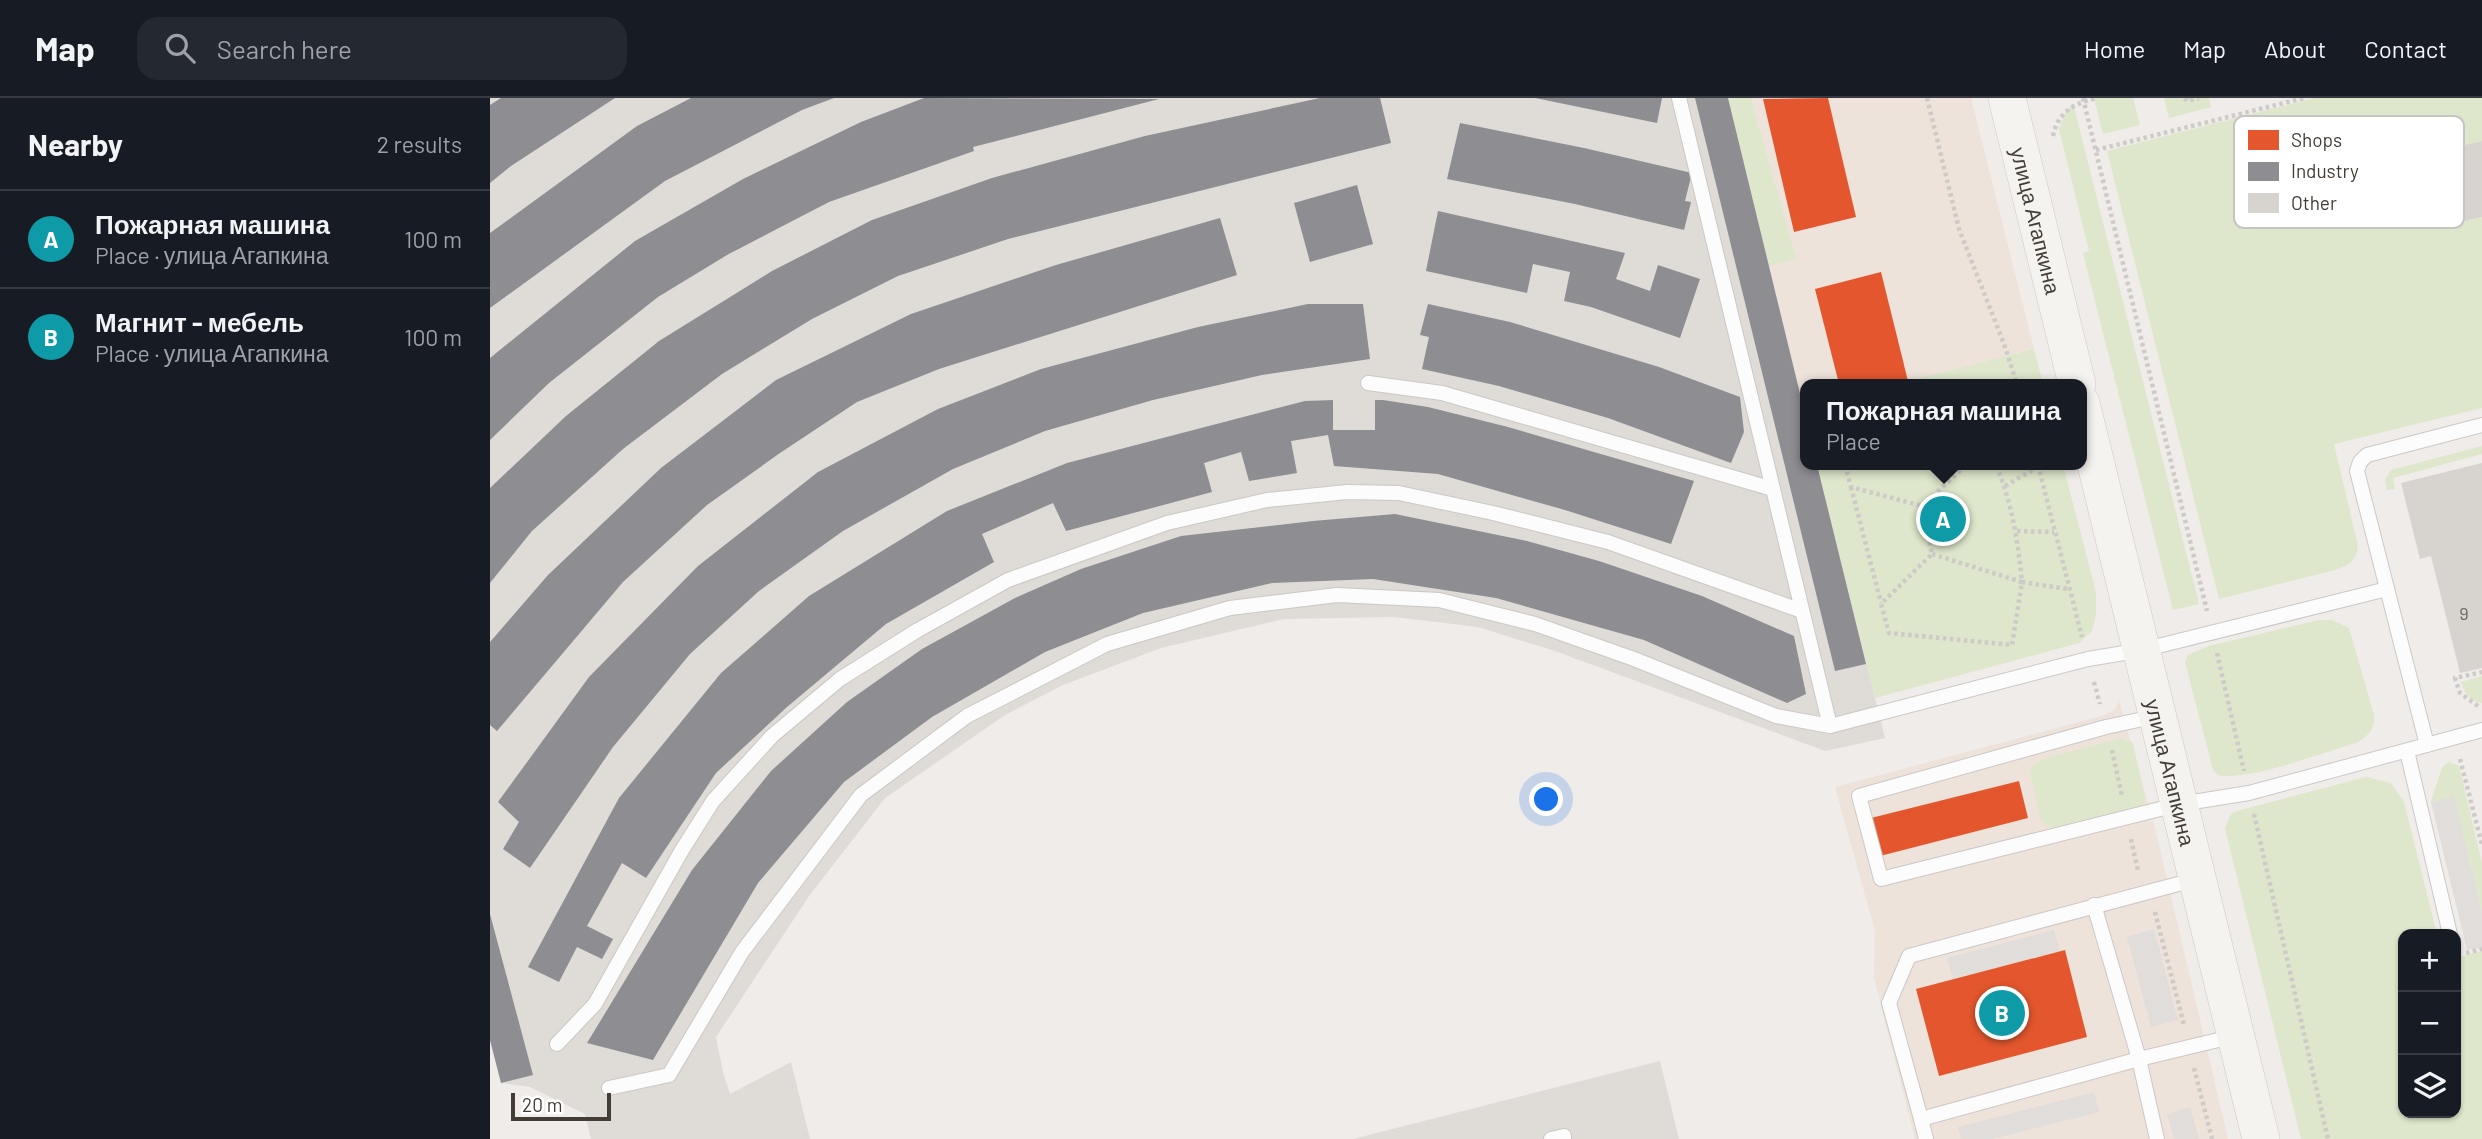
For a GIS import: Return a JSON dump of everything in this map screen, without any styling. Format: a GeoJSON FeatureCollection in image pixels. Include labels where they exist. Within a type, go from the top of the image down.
{"type":"FeatureCollection","features":[{"type":"Feature","properties":{"kind":"main road","name":"улица Агапкина"},"geometry":{"type":"LineString","coordinates":[[2007,98],[2076,379]]}},
{"type":"Feature","properties":{"kind":"main road","name":"улица Агапкина"},"geometry":{"type":"LineString","coordinates":[[2087,428],[2261,1139]]}},
{"type":"Feature","properties":{"kind":"lane"},"geometry":{"type":"LineString","coordinates":[[1679,98],[1830,726]]}},
{"type":"Feature","properties":{"kind":"lane"},"geometry":{"type":"LineString","coordinates":[[1368,383],[1442,393],[1773,489]]}},
{"type":"Feature","properties":{"kind":"lane"},"geometry":{"type":"LineString","coordinates":[[2427,745],[2357,471],[2360,462],[2367,455],[2482,425]]}},
{"type":"Feature","properties":{"kind":"lane"},"geometry":{"type":"LineString","coordinates":[[557,1044],[595,1004],[682,850],[713,801],[782,727],[840,679],[918,630],[1008,579],[1167,523],[1267,500],[1347,492],[1399,493],[1608,542],[1802,611]]}},
{"type":"Feature","properties":{"kind":"lane"},"geometry":{"type":"LineString","coordinates":[[609,1088],[669,1075],[742,952],[860,795],[967,716],[1107,644],[1230,608],[1337,595],[1439,600],[1535,624],[1634,659],[1776,716],[1830,726],[2088,659],[2141,650],[2387,589]]}},
{"type":"Feature","properties":{"kind":"lane"},"geometry":{"type":"LineString","coordinates":[[2158,716],[2106,727],[1859,796],[1881,879],[2180,804],[2249,793],[2482,730]]}},
{"type":"Feature","properties":{"kind":"lane"},"geometry":{"type":"LineString","coordinates":[[2407,751],[2449,929]]}},
{"type":"Feature","properties":{"kind":"lane"},"geometry":{"type":"LineString","coordinates":[[1926,1139],[1889,1003],[1909,956],[2198,878]]}},
{"type":"Feature","properties":{"kind":"lane"},"geometry":{"type":"LineString","coordinates":[[2094,905],[2139,1059],[2157,1139]]}},
{"type":"Feature","properties":{"kind":"lane"},"geometry":{"type":"LineString","coordinates":[[1921,1119],[2236,1035]]}},
{"type":"Feature","properties":{"kind":"lane"},"geometry":{"type":"LineString","coordinates":[[1551,1139],[1564,1136],[1564,1139]]}},
{"type":"Feature","properties":{"kind":"path"},"geometry":{"type":"LineString","coordinates":[[1927,98],[1959,229],[2015,379]]}},
{"type":"Feature","properties":{"kind":"path"},"geometry":{"type":"LineString","coordinates":[[2055,149],[2053,136],[2059,120],[2074,104],[2084,99],[2096,98]]}},
{"type":"Feature","properties":{"kind":"path"},"geometry":{"type":"LineString","coordinates":[[2185,98],[2187,101],[2199,98]]}},
{"type":"Feature","properties":{"kind":"path"},"geometry":{"type":"LineString","coordinates":[[2096,150],[2304,98]]}},
{"type":"Feature","properties":{"kind":"path"},"geometry":{"type":"LineString","coordinates":[[2084,99],[2213,633],[2328,1139]]}},
{"type":"Feature","properties":{"kind":"path"},"geometry":{"type":"LineString","coordinates":[[1846,470],[1889,633],[2012,645],[2022,582],[2017,531],[1998,470]]}},
{"type":"Feature","properties":{"kind":"path"},"geometry":{"type":"LineString","coordinates":[[1922,506],[1961,470]]}},
{"type":"Feature","properties":{"kind":"path"},"geometry":{"type":"LineString","coordinates":[[2005,486],[2033,470]]}},
{"type":"Feature","properties":{"kind":"path"},"geometry":{"type":"LineString","coordinates":[[1851,487],[1922,506]]}},
{"type":"Feature","properties":{"kind":"path"},"geometry":{"type":"LineString","coordinates":[[1922,506],[1932,554]]}},
{"type":"Feature","properties":{"kind":"path"},"geometry":{"type":"LineString","coordinates":[[2017,531],[2054,532]]}},
{"type":"Feature","properties":{"kind":"path"},"geometry":{"type":"LineString","coordinates":[[1881,604],[1932,554]]}},
{"type":"Feature","properties":{"kind":"path"},"geometry":{"type":"LineString","coordinates":[[1932,554],[2022,582],[2068,589]]}},
{"type":"Feature","properties":{"kind":"path"},"geometry":{"type":"LineString","coordinates":[[2482,672],[2455,678],[2460,693],[2471,703],[2482,707]]}},
{"type":"Feature","properties":{"kind":"path"},"geometry":{"type":"LineString","coordinates":[[2455,737],[2482,845]]}},
{"type":"Feature","properties":{"kind":"shaded area"},"geometry":{"type":"Polygon","coordinates":[[[490,98],[1728,98],[1800,441],[1800,470],[1818,470],[1885,738],[1825,751],[1555,651],[1478,627],[1394,617],[1284,619],[1161,648],[1063,685],[1005,715],[885,798],[809,896],[716,1037],[730,1094],[791,1062],[810,1139],[591,1139],[585,1114],[530,1087],[501,1083],[490,1040],[490,98]]]}},
{"type":"Feature","properties":{"kind":"shaded area"},"geometry":{"type":"Polygon","coordinates":[[[1728,98],[1971,98],[2034,349],[1916,379],[1800,379],[1800,396],[1728,98]]]}},
{"type":"Feature","properties":{"kind":"shaded area"},"geometry":{"type":"Polygon","coordinates":[[[2119,700],[2155,828],[2228,1139],[1915,1139],[1874,978],[1875,931],[1835,787],[2105,715],[2115,709],[2119,700]]]}},
{"type":"Feature","properties":{"kind":"shaded area"},"geometry":{"type":"Polygon","coordinates":[[[2454,796],[2482,912],[2482,947],[2467,950],[2431,802],[2454,796]]]}},
{"type":"Feature","properties":{"kind":"shaded area"},"geometry":{"type":"Polygon","coordinates":[[[2154,929],[2178,1020],[2151,1027],[2127,937],[2154,929]]]}},
{"type":"Feature","properties":{"kind":"shaded area"},"geometry":{"type":"Polygon","coordinates":[[[2054,930],[2060,951],[1953,979],[1947,958],[2054,930]]]}},
{"type":"Feature","properties":{"kind":"shaded area"},"geometry":{"type":"Polygon","coordinates":[[[1660,1061],[1679,1139],[1353,1139],[1660,1061]]]}},
{"type":"Feature","properties":{"kind":"shaded area"},"geometry":{"type":"Polygon","coordinates":[[[2094,1092],[2099,1112],[1993,1139],[1961,1139],[1958,1127],[2094,1092]]]}},
{"type":"Feature","properties":{"kind":"shaded area"},"geometry":{"type":"Polygon","coordinates":[[[2190,1107],[2199,1139],[2174,1139],[2167,1114],[2190,1107]]]}},
{"type":"Feature","properties":{"kind":"green space"},"geometry":{"type":"Polygon","coordinates":[[[1728,98],[1751,98],[1796,259],[1769,266],[1728,98]]]}},
{"type":"Feature","properties":{"kind":"green space"},"geometry":{"type":"Polygon","coordinates":[[[2094,98],[2133,98],[2140,125],[2103,134],[2094,98]]]}},
{"type":"Feature","properties":{"kind":"green space"},"geometry":{"type":"Polygon","coordinates":[[[2164,98],[2209,98],[2211,107],[2169,118],[2164,98]]]}},
{"type":"Feature","properties":{"kind":"green space"},"geometry":{"type":"Polygon","coordinates":[[[2314,98],[2482,98],[2482,141],[2464,146],[2464,116],[2244,116],[2314,98]]]}},
{"type":"Feature","properties":{"kind":"green space"},"geometry":{"type":"Polygon","coordinates":[[[2073,103],[2199,604],[2173,610],[2083,253],[2089,251],[2059,129],[2064,115],[2073,103]]]}},
{"type":"Feature","properties":{"kind":"green space"},"geometry":{"type":"Polygon","coordinates":[[[2234,118],[2234,228],[2464,228],[2464,217],[2465,221],[2482,217],[2482,408],[2334,444],[2358,546],[2354,559],[2348,564],[2335,570],[2219,599],[2107,151],[2234,118]]]}},
{"type":"Feature","properties":{"kind":"green space"},"geometry":{"type":"Polygon","coordinates":[[[2034,349],[2042,379],[1916,379],[2034,349]]]}},
{"type":"Feature","properties":{"kind":"green space"},"geometry":{"type":"Polygon","coordinates":[[[2482,446],[2482,454],[2393,478],[2395,489],[2387,490],[2385,480],[2391,470],[2482,446]]]}},
{"type":"Feature","properties":{"kind":"green space"},"geometry":{"type":"Polygon","coordinates":[[[1818,470],[2064,470],[2096,592],[2096,615],[2092,631],[2079,643],[1875,698],[1818,470]]]}},
{"type":"Feature","properties":{"kind":"green space"},"geometry":{"type":"Polygon","coordinates":[[[2319,620],[2332,620],[2349,628],[2374,715],[2370,732],[2356,743],[2275,768],[2242,775],[2217,774],[2213,770],[2185,662],[2188,655],[2209,646],[2319,620]]]}},
{"type":"Feature","properties":{"kind":"green space"},"geometry":{"type":"Polygon","coordinates":[[[2482,676],[2481,703],[2468,696],[2461,682],[2482,676]]]}},
{"type":"Feature","properties":{"kind":"green space"},"geometry":{"type":"Polygon","coordinates":[[[2121,738],[2133,743],[2145,798],[2143,804],[2054,829],[2041,821],[2030,772],[2033,765],[2042,759],[2121,738]]]}},
{"type":"Feature","properties":{"kind":"green space"},"geometry":{"type":"Polygon","coordinates":[[[2449,762],[2459,766],[2482,863],[2482,912],[2454,797],[2431,802],[2442,767],[2449,762]]]}},
{"type":"Feature","properties":{"kind":"green space"},"geometry":{"type":"Polygon","coordinates":[[[2366,777],[2391,783],[2404,802],[2436,929],[2398,929],[2398,1118],[2461,1118],[2461,957],[2482,951],[2482,1139],[2301,1139],[2225,828],[2231,814],[2366,777]]]}},
{"type":"Feature","properties":{"kind":"building: Shops"},"geometry":{"type":"Polygon","coordinates":[[[1828,98],[1856,217],[1794,232],[1763,99],[1828,98]]]}},
{"type":"Feature","properties":{"kind":"building: Shops"},"geometry":{"type":"Polygon","coordinates":[[[1881,272],[1908,379],[1838,379],[1815,289],[1881,272]]]}},
{"type":"Feature","properties":{"kind":"building: Shops"},"geometry":{"type":"Polygon","coordinates":[[[2019,781],[2028,818],[1880,856],[1871,818],[2019,781]]]}},
{"type":"Feature","properties":{"kind":"building: Shops"},"geometry":{"type":"Polygon","coordinates":[[[2065,950],[2087,1037],[1939,1076],[1916,989],[2065,950]]]}},
{"type":"Feature","properties":{"kind":"building: Industry"},"geometry":{"type":"Polygon","coordinates":[[[501,98],[615,98],[511,166],[490,183],[490,105],[501,98]]]}},
{"type":"Feature","properties":{"kind":"building: Industry"},"geometry":{"type":"Polygon","coordinates":[[[691,98],[834,98],[802,110],[665,181],[490,308],[490,233],[637,126],[691,98]]]}},
{"type":"Feature","properties":{"kind":"building: Industry"},"geometry":{"type":"Polygon","coordinates":[[[924,98],[1159,99],[973,147],[974,151],[829,202],[727,255],[658,297],[549,383],[490,440],[490,358],[635,241],[743,179],[861,122],[924,98]]]}},
{"type":"Feature","properties":{"kind":"building: Industry"},"geometry":{"type":"Polygon","coordinates":[[[1320,98],[1380,98],[1391,143],[1008,239],[898,276],[812,319],[722,374],[623,449],[532,531],[490,583],[490,488],[566,416],[659,341],[772,271],[872,220],[992,178],[1145,136],[1320,98]]]}},
{"type":"Feature","properties":{"kind":"building: Industry"},"geometry":{"type":"Polygon","coordinates":[[[1535,98],[1662,98],[1657,123],[1535,98]]]}},
{"type":"Feature","properties":{"kind":"building: Industry"},"geometry":{"type":"Polygon","coordinates":[[[1695,98],[1728,98],[1800,393],[1800,470],[1818,470],[1866,664],[1835,671],[1695,98]]]}},
{"type":"Feature","properties":{"kind":"building: Industry"},"geometry":{"type":"Polygon","coordinates":[[[1460,123],[1692,173],[1685,201],[1691,202],[1684,230],[1575,204],[1447,179],[1460,123]]]}},
{"type":"Feature","properties":{"kind":"building: Industry"},"geometry":{"type":"Polygon","coordinates":[[[1357,185],[1373,244],[1310,262],[1294,203],[1357,185]]]}},
{"type":"Feature","properties":{"kind":"building: Industry"},"geometry":{"type":"Polygon","coordinates":[[[1438,211],[1625,253],[1616,279],[1650,291],[1658,265],[1700,279],[1680,338],[1591,307],[1564,301],[1570,272],[1533,264],[1527,293],[1426,271],[1438,211]]]}},
{"type":"Feature","properties":{"kind":"building: Industry"},"geometry":{"type":"Polygon","coordinates":[[[1220,218],[1237,275],[939,369],[857,402],[780,453],[707,505],[623,582],[497,731],[490,725],[490,642],[548,575],[661,468],[776,380],[911,314],[1056,265],[1220,218]]]}},
{"type":"Feature","properties":{"kind":"building: Industry"},"geometry":{"type":"Polygon","coordinates":[[[1308,304],[1363,304],[1370,359],[1262,375],[1153,400],[1045,431],[953,469],[843,531],[759,591],[690,654],[613,747],[530,868],[503,849],[519,822],[498,802],[589,677],[698,566],[818,472],[938,409],[1041,369],[1198,327],[1308,304]]]}},
{"type":"Feature","properties":{"kind":"building: Industry"},"geometry":{"type":"Polygon","coordinates":[[[1428,304],[1510,322],[1659,367],[1740,397],[1744,432],[1731,463],[1608,418],[1499,386],[1422,369],[1429,337],[1420,335],[1428,304]]]}},
{"type":"Feature","properties":{"kind":"building: Industry"},"geometry":{"type":"Polygon","coordinates":[[[1333,400],[1333,430],[1375,430],[1375,400],[1383,400],[1428,407],[1508,427],[1694,481],[1671,544],[1438,474],[1334,466],[1328,435],[1291,441],[1297,473],[1249,481],[1241,452],[1204,463],[1212,492],[1066,531],[1053,503],[982,534],[994,562],[886,624],[787,707],[716,773],[646,878],[622,863],[587,926],[613,939],[602,959],[577,947],[559,982],[528,967],[619,798],[721,673],[809,596],[947,511],[1067,463],[1305,401],[1333,400]]]}},
{"type":"Feature","properties":{"kind":"building: Industry"},"geometry":{"type":"Polygon","coordinates":[[[1395,514],[1527,541],[1599,561],[1702,596],[1794,636],[1806,694],[1787,703],[1644,640],[1496,598],[1373,579],[1272,583],[1143,613],[1045,652],[932,717],[844,782],[758,883],[653,1060],[587,1043],[692,870],[771,771],[847,702],[922,649],[1015,598],[1081,569],[1181,536],[1395,514]]]}},
{"type":"Feature","properties":{"kind":"building: Industry"},"geometry":{"type":"Polygon","coordinates":[[[490,914],[533,1075],[501,1083],[490,1040],[490,914]]]}},
{"type":"Feature","properties":{"kind":"building: Other"},"geometry":{"type":"Polygon","coordinates":[[[2482,141],[2482,217],[2465,221],[2464,217],[2464,145],[2482,141]]]}},
{"type":"Feature","properties":{"kind":"building: Other"},"geometry":{"type":"Polygon","coordinates":[[[2482,463],[2482,668],[2460,673],[2431,556],[2420,559],[2401,483],[2482,463]]]}},
{"type":"Feature","properties":{"kind":"place","name":"Пожарная машина"},"geometry":{"type":"Point","coordinates":[1943,519]}},
{"type":"Feature","properties":{"kind":"place","name":"Магнит - мебель"},"geometry":{"type":"Point","coordinates":[2002,1013]}}]}
